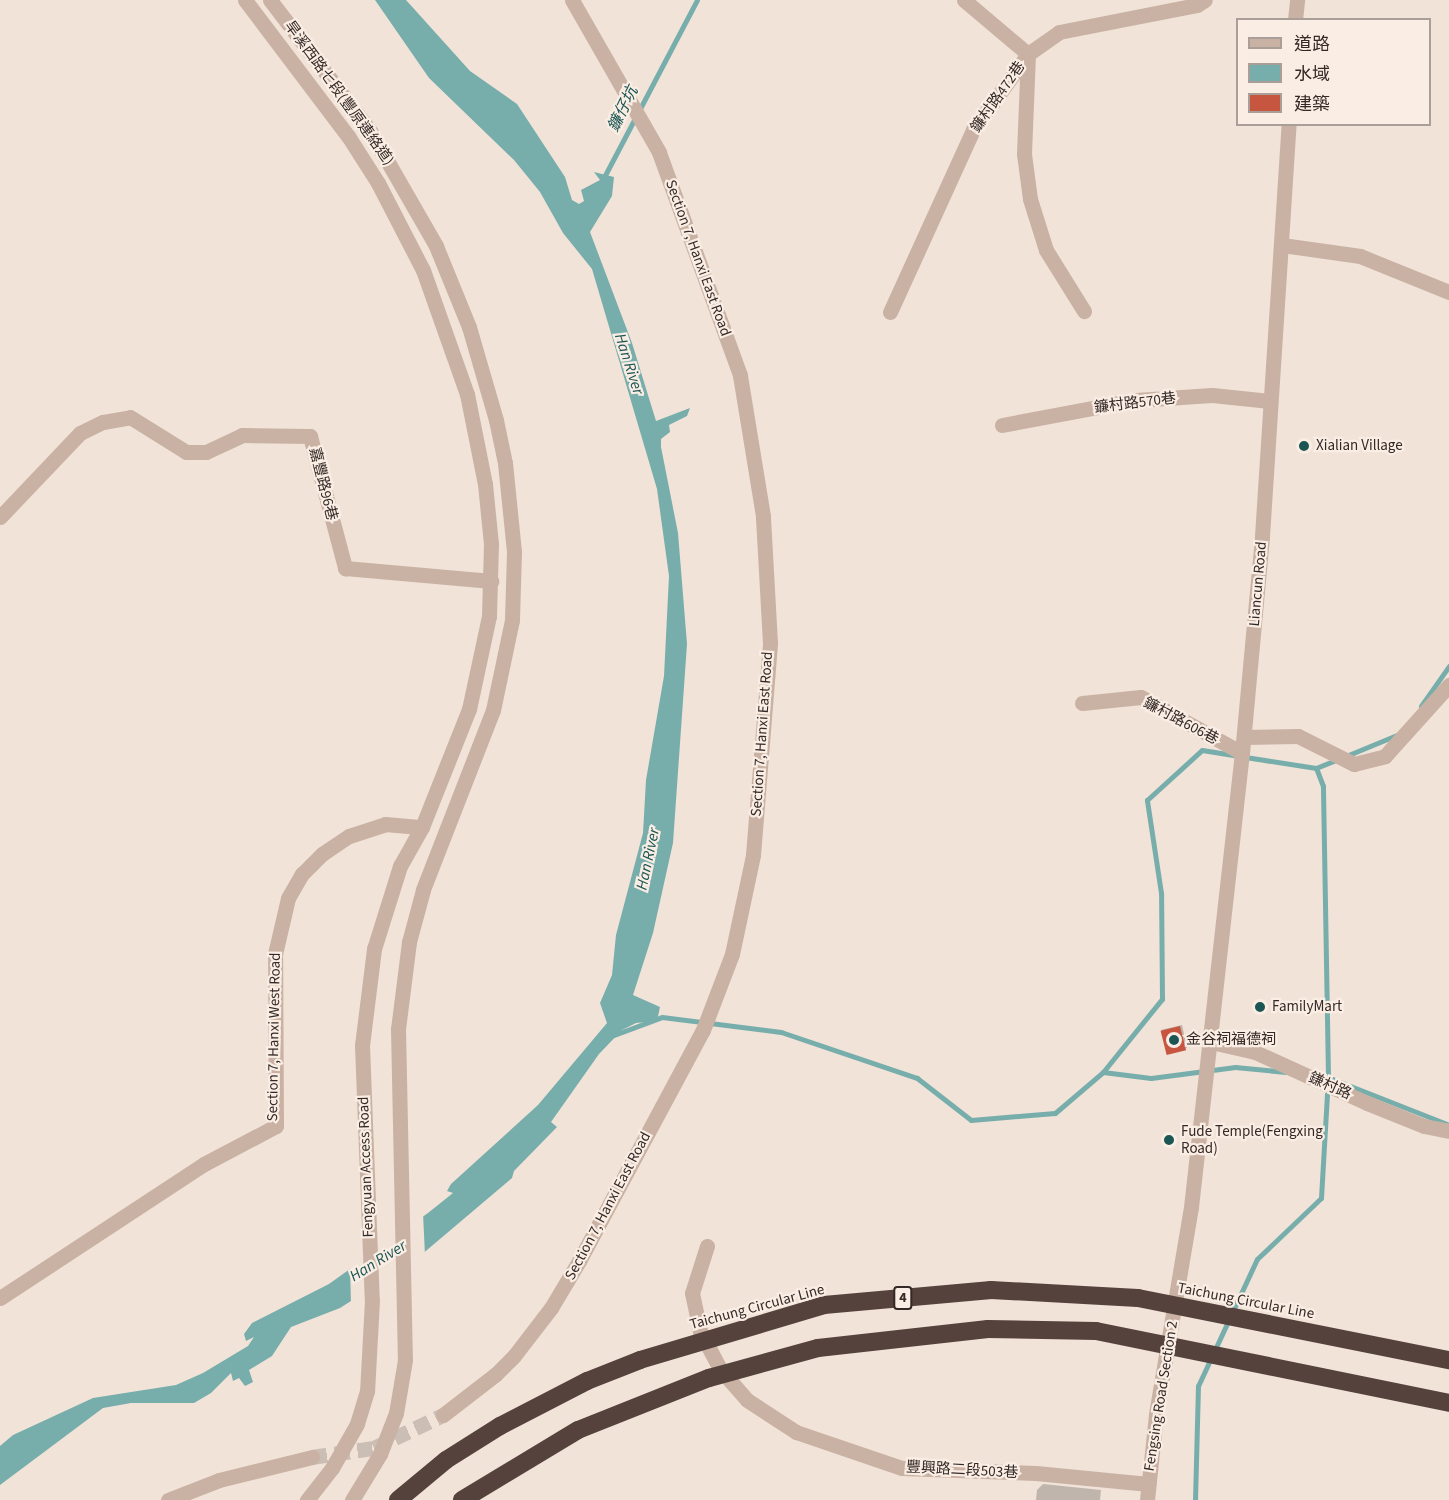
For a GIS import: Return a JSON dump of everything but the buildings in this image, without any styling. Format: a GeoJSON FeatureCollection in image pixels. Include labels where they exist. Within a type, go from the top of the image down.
{"type":"FeatureCollection","features":[{"type":"Feature","properties":{"kind":"highway","name":"Taichung Circular Line"},"geometry":{"type":"LineString","coordinates":[[398,1500],[446,1460],[500,1426],[587,1381],[640,1360],[824,1305],[991,1290],[1138,1298],[1449,1360]]}},
{"type":"Feature","properties":{"kind":"highway"},"geometry":{"type":"LineString","coordinates":[[462,1500],[579,1430],[708,1378],[818,1348],[988,1329],[1096,1331],[1449,1403]]}},
{"type":"Feature","properties":{"kind":"street","name":"旱溪西路七段(豐原連絡道)"},"geometry":{"type":"LineString","coordinates":[[245,0],[348,136],[378,183],[423,270],[451,342],[478,446],[490,523],[491,581],[486,640],[469,709],[422,827]]}},
{"type":"Feature","properties":{"kind":"street","name":"旱溪西路七段(豐原連絡道)"},"geometry":{"type":"LineString","coordinates":[[270,0],[370,131],[436,246],[476,350],[505,464],[514,552],[508,644],[493,710],[415,916],[398,1029],[406,1302],[401,1388],[380,1454],[352,1500]]}},
{"type":"Feature","properties":{"kind":"street","name":"Section 7, Hanxi East Road"},"geometry":{"type":"LineString","coordinates":[[443,1415],[496,1374],[520,1348],[579,1261],[703,1030],[732,954],[753,855],[770,643],[763,516],[740,375],[659,152],[572,0]]}},
{"type":"Feature","properties":{"kind":"street"},"geometry":{"type":"LineString","coordinates":[[964,0],[1028,54],[1024,154],[1030,199],[1046,250],[1084,311]]}},
{"type":"Feature","properties":{"kind":"street","name":"鐮村路472巷"},"geometry":{"type":"LineString","coordinates":[[890,312],[974,130],[1028,54],[1059,32],[1197,5],[1205,0]]}},
{"type":"Feature","properties":{"kind":"street"},"geometry":{"type":"LineString","coordinates":[[1296,18],[1297,0]]}},
{"type":"Feature","properties":{"kind":"street","name":"Liancun Road"},"geometry":{"type":"LineString","coordinates":[[1211,1042],[1244,737],[1282,245],[1289,126]]}},
{"type":"Feature","properties":{"kind":"street"},"geometry":{"type":"LineString","coordinates":[[1282,245],[1360,256],[1449,292]]}},
{"type":"Feature","properties":{"kind":"street","name":"鐮村路570巷"},"geometry":{"type":"LineString","coordinates":[[1002,425],[1136,400],[1212,395],[1270,401]]}},
{"type":"Feature","properties":{"kind":"street","name":"嘉豐路96巷"},"geometry":{"type":"LineString","coordinates":[[0,517],[80,433],[103,422],[130,417],[186,452],[206,452],[242,435],[310,436],[345,568],[491,581]]}},
{"type":"Feature","properties":{"kind":"street"},"geometry":{"type":"LineString","coordinates":[[1244,737],[1298,736],[1354,764],[1385,756],[1449,686]]}},
{"type":"Feature","properties":{"kind":"street","name":"鐮村路606巷"},"geometry":{"type":"LineString","coordinates":[[1082,703],[1141,698],[1242,753]]}},
{"type":"Feature","properties":{"kind":"street","name":"Section 7, Hanxi West Road"},"geometry":{"type":"LineString","coordinates":[[0,1298],[204,1164],[276,1126],[275,954],[279,921],[288,898],[302,874],[322,854],[349,836],[385,824],[422,827]]}},
{"type":"Feature","properties":{"kind":"street","name":"Fengyuan Access Road"},"geometry":{"type":"LineString","coordinates":[[307,1500],[332,1468],[357,1424],[367,1391],[372,1300],[364,1123],[364,1009],[382,916],[400,866],[422,827]]}},
{"type":"Feature","properties":{"kind":"street","name":"鎌村路"},"geometry":{"type":"LineString","coordinates":[[1211,1042],[1255,1052],[1367,1103],[1424,1126],[1449,1131]]}},
{"type":"Feature","properties":{"kind":"street","name":"Fengsing Road Section 2"},"geometry":{"type":"LineString","coordinates":[[1147,1500],[1191,1207],[1211,1042]]}},
{"type":"Feature","properties":{"kind":"street","name":"豐興路二段503巷"},"geometry":{"type":"LineString","coordinates":[[707,1246],[692,1293],[700,1331],[720,1369],[747,1400],[796,1432],[902,1468],[1036,1473],[1148,1484]]}},
{"type":"Feature","properties":{"kind":"street"},"geometry":{"type":"LineString","coordinates":[[168,1500],[219,1480],[312,1457]]}},
{"type":"Feature","properties":{"kind":"water","name":"Han River"},"geometry":{"type":"Polygon","coordinates":[[[375,0],[406,0],[470,71],[517,104],[565,177],[572,200],[579,204],[584,201],[581,190],[600,180],[594,172],[614,177],[612,196],[590,232],[632,343],[656,421],[690,408],[687,416],[669,425],[670,432],[661,439],[678,533],[687,644],[673,843],[653,933],[633,995],[660,1007],[657,1021],[636,1023],[622,1030],[599,1054],[551,1122],[557,1127],[514,1171],[512,1178],[414,1261],[340,1308],[291,1327],[272,1356],[249,1370],[253,1382],[245,1386],[239,1378],[233,1381],[231,1373],[211,1393],[194,1403],[131,1403],[103,1408],[0,1485],[0,1446],[13,1435],[93,1398],[176,1385],[203,1373],[248,1346],[254,1337],[246,1341],[244,1334],[252,1323],[329,1284],[428,1213],[453,1193],[447,1191],[451,1184],[538,1105],[607,1023],[600,1003],[612,975],[616,935],[643,833],[646,780],[664,676],[669,576],[657,489],[592,269],[563,233],[540,192],[514,160],[429,78],[375,0]]]}},
{"type":"Feature","properties":{"kind":"pier"},"geometry":{"type":"Polygon","coordinates":[[[423,1213],[425,1256],[351,1305],[350,1265],[423,1213]]]}},
{"type":"Feature","properties":{"kind":"waterway","name":"鐮仔坑"},"geometry":{"type":"LineString","coordinates":[[603,179],[697,0]]}},
{"type":"Feature","properties":{"kind":"waterway"},"geometry":{"type":"LineString","coordinates":[[1421,706],[1449,666]]}},
{"type":"Feature","properties":{"kind":"waterway"},"geometry":{"type":"LineString","coordinates":[[1346,756],[1399,734]]}},
{"type":"Feature","properties":{"kind":"waterway"},"geometry":{"type":"LineString","coordinates":[[614,1035],[662,1017],[781,1032],[917,1078],[971,1120],[1055,1113],[1103,1072],[1162,999],[1161,893],[1147,800],[1202,750],[1235,755]]}},
{"type":"Feature","properties":{"kind":"waterway"},"geometry":{"type":"LineString","coordinates":[[1245,757],[1316,768],[1338,759]]}},
{"type":"Feature","properties":{"kind":"waterway"},"geometry":{"type":"LineString","coordinates":[[1195,1500],[1198,1386],[1257,1259],[1321,1198],[1328,1076],[1323,786],[1316,768]]}},
{"type":"Feature","properties":{"kind":"waterway"},"geometry":{"type":"LineString","coordinates":[[1103,1072],[1151,1078],[1235,1067],[1286,1072]]}},
{"type":"Feature","properties":{"kind":"waterway"},"geometry":{"type":"LineString","coordinates":[[1325,1076],[1447,1124]]}},
{"type":"Feature","properties":{"kind":"tunnel"},"geometry":{"type":"LineString","coordinates":[[312,1457],[374,1448],[443,1415]]}},
{"type":"Feature","properties":{"kind":"place","name":"Xialian Village"},"geometry":{"type":"Point","coordinates":[1304,446]}},
{"type":"Feature","properties":{"kind":"place","name":"FamilyMart"},"geometry":{"type":"Point","coordinates":[1260,1007]}},
{"type":"Feature","properties":{"kind":"place","name":"金谷祠福德祠"},"geometry":{"type":"Point","coordinates":[1174,1040]}},
{"type":"Feature","properties":{"kind":"place","name":"Fude Temple(Fengxing Road)"},"geometry":{"type":"Point","coordinates":[1169,1140]}}]}
